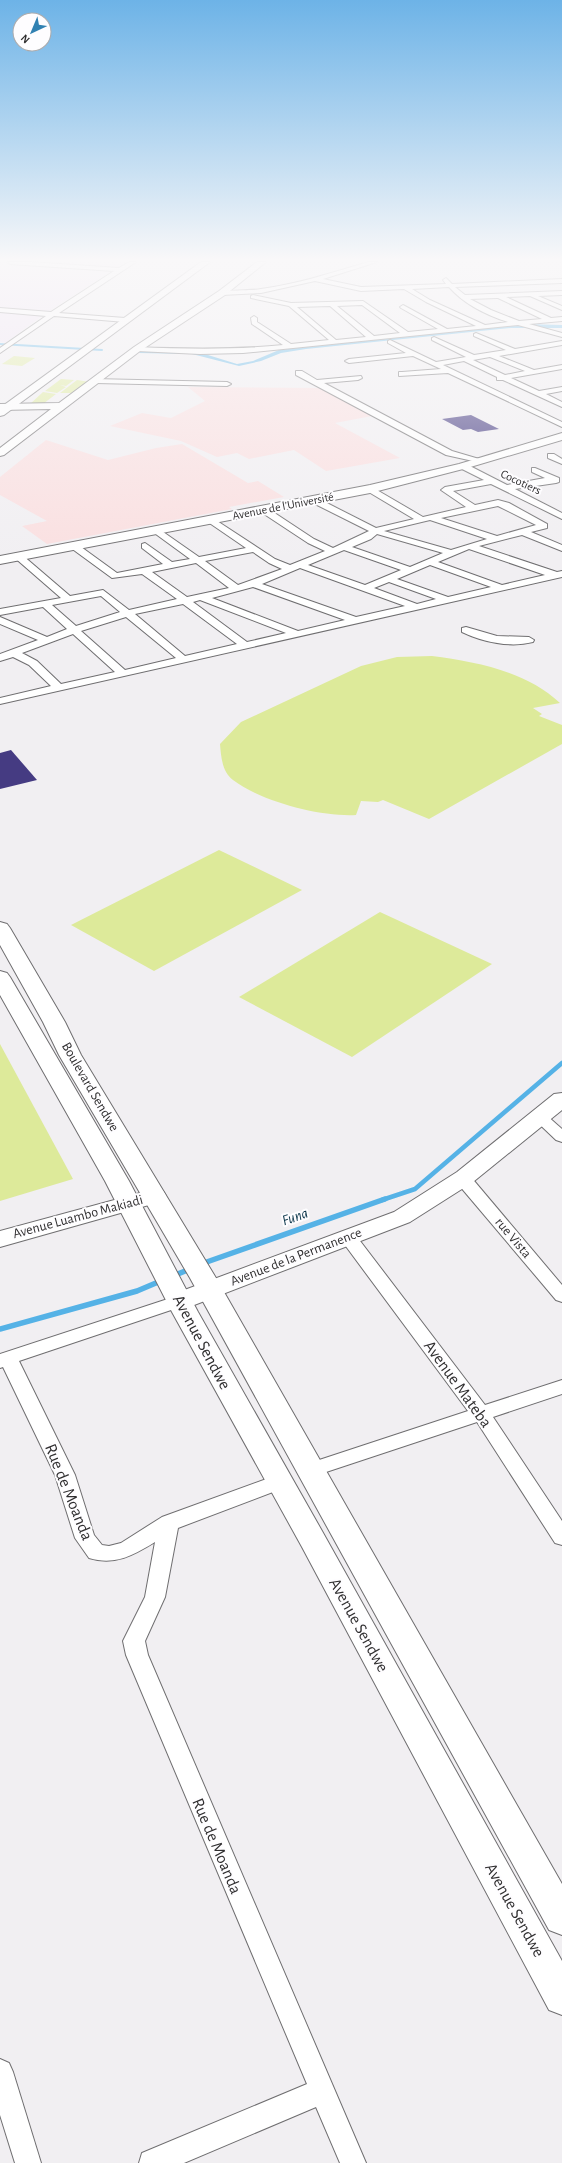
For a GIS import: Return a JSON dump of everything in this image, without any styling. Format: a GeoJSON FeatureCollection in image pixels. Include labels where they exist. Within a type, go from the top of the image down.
{"type":"FeatureCollection","features":[{"type":"Feature","properties":{"kind":"highway"},"geometry":{"type":"LineString","coordinates":[[2,407],[55,363]]}},
{"type":"Feature","properties":{"kind":"highway"},"geometry":{"type":"LineString","coordinates":[[2,407],[60,363]]}},
{"type":"Feature","properties":{"kind":"highway","name":"Boulevard Sendwe"},"geometry":{"type":"LineString","coordinates":[[0,928],[54,1022],[70,1055],[156,1196],[182,1245]]}},
{"type":"Feature","properties":{"kind":"highway","name":"Boulevard Sendwe"},"geometry":{"type":"LineString","coordinates":[[0,977],[156,1255]]}},
{"type":"Feature","properties":{"kind":"highway","name":"Avenue Sendwe"},"geometry":{"type":"LineString","coordinates":[[182,1245],[311,1470],[562,1918]]}},
{"type":"Feature","properties":{"kind":"highway","name":"Avenue Sendwe"},"geometry":{"type":"LineString","coordinates":[[156,1255],[562,1997]]}},
{"type":"Feature","properties":{"kind":"street"},"geometry":{"type":"LineString","coordinates":[[0,453],[120,363]]}},
{"type":"Feature","properties":{"kind":"street"},"geometry":{"type":"LineString","coordinates":[[435,364],[441,363]]}},
{"type":"Feature","properties":{"kind":"street"},"geometry":{"type":"LineString","coordinates":[[473,363],[536,394],[562,405]]}},
{"type":"Feature","properties":{"kind":"street"},"geometry":{"type":"LineString","coordinates":[[512,363],[533,372]]}},
{"type":"Feature","properties":{"kind":"street"},"geometry":{"type":"LineString","coordinates":[[543,363],[562,372]]}},
{"type":"Feature","properties":{"kind":"street"},"geometry":{"type":"LineString","coordinates":[[435,364],[471,383],[562,426]]}},
{"type":"Feature","properties":{"kind":"street"},"geometry":{"type":"LineString","coordinates":[[471,383],[562,367]]}},
{"type":"Feature","properties":{"kind":"street"},"geometry":{"type":"LineString","coordinates":[[402,374],[447,371]]}},
{"type":"Feature","properties":{"kind":"street"},"geometry":{"type":"LineString","coordinates":[[300,373],[449,453],[482,461]]}},
{"type":"Feature","properties":{"kind":"street"},"geometry":{"type":"LineString","coordinates":[[317,382],[358,378]]}},
{"type":"Feature","properties":{"kind":"street"},"geometry":{"type":"LineString","coordinates":[[96,381],[227,384]]}},
{"type":"Feature","properties":{"kind":"street"},"geometry":{"type":"LineString","coordinates":[[536,394],[562,389]]}},
{"type":"Feature","properties":{"kind":"street"},"geometry":{"type":"LineString","coordinates":[[2,407],[63,406]]}},
{"type":"Feature","properties":{"kind":"street","name":"Avenue de l’Université"},"geometry":{"type":"LineString","coordinates":[[0,560],[316,501],[466,468],[482,461],[562,436]]}},
{"type":"Feature","properties":{"kind":"street"},"geometry":{"type":"LineString","coordinates":[[551,456],[562,462]]}},
{"type":"Feature","properties":{"kind":"street","name":"Cocotiers"},"geometry":{"type":"LineString","coordinates":[[466,468],[560,513]]}},
{"type":"Feature","properties":{"kind":"street"},"geometry":{"type":"LineString","coordinates":[[535,470],[562,483]]}},
{"type":"Feature","properties":{"kind":"street"},"geometry":{"type":"LineString","coordinates":[[505,488],[553,479]]}},
{"type":"Feature","properties":{"kind":"street"},"geometry":{"type":"LineString","coordinates":[[473,508],[445,490],[492,481]]}},
{"type":"Feature","properties":{"kind":"street"},"geometry":{"type":"LineString","coordinates":[[370,489],[425,518],[494,538]]}},
{"type":"Feature","properties":{"kind":"street"},"geometry":{"type":"LineString","coordinates":[[316,501],[376,531],[452,553]]}},
{"type":"Feature","properties":{"kind":"street"},"geometry":{"type":"LineString","coordinates":[[0,658],[74,630],[127,613],[254,584],[344,547],[376,531],[425,518],[473,508],[503,504],[544,525],[542,527],[494,538],[468,546],[366,588]]}},
{"type":"Feature","properties":{"kind":"street"},"geometry":{"type":"LineString","coordinates":[[264,510],[311,541],[332,551]]}},
{"type":"Feature","properties":{"kind":"street"},"geometry":{"type":"LineString","coordinates":[[448,514],[494,538]]}},
{"type":"Feature","properties":{"kind":"street"},"geometry":{"type":"LineString","coordinates":[[211,520],[272,561],[366,588],[416,607]]}},
{"type":"Feature","properties":{"kind":"street"},"geometry":{"type":"LineString","coordinates":[[156,530],[237,589]]}},
{"type":"Feature","properties":{"kind":"street"},"geometry":{"type":"LineString","coordinates":[[523,532],[562,548]]}},
{"type":"Feature","properties":{"kind":"street"},"geometry":{"type":"LineString","coordinates":[[74,546],[115,576],[254,549]]}},
{"type":"Feature","properties":{"kind":"street"},"geometry":{"type":"LineString","coordinates":[[145,546],[171,566]]}},
{"type":"Feature","properties":{"kind":"street"},"geometry":{"type":"LineString","coordinates":[[468,546],[559,575]]}},
{"type":"Feature","properties":{"kind":"street"},"geometry":{"type":"LineString","coordinates":[[344,547],[410,570]]}},
{"type":"Feature","properties":{"kind":"street"},"geometry":{"type":"LineString","coordinates":[[18,556],[68,599]]}},
{"type":"Feature","properties":{"kind":"street"},"geometry":{"type":"LineString","coordinates":[[430,562],[503,588]]}},
{"type":"Feature","properties":{"kind":"street"},"geometry":{"type":"LineString","coordinates":[[145,571],[246,646]]}},
{"type":"Feature","properties":{"kind":"street"},"geometry":{"type":"LineString","coordinates":[[0,701],[559,575]]}},
{"type":"Feature","properties":{"kind":"street"},"geometry":{"type":"LineString","coordinates":[[389,579],[447,600]]}},
{"type":"Feature","properties":{"kind":"street"},"geometry":{"type":"LineString","coordinates":[[254,584],[357,621]]}},
{"type":"Feature","properties":{"kind":"street"},"geometry":{"type":"LineString","coordinates":[[0,604],[4,612],[101,592],[184,660]]}},
{"type":"Feature","properties":{"kind":"street"},"geometry":{"type":"LineString","coordinates":[[201,597],[297,634]]}},
{"type":"Feature","properties":{"kind":"street"},"geometry":{"type":"LineString","coordinates":[[45,604],[123,674]]}},
{"type":"Feature","properties":{"kind":"street"},"geometry":{"type":"LineString","coordinates":[[0,620],[47,640]]}},
{"type":"Feature","properties":{"kind":"street"},"geometry":{"type":"LineString","coordinates":[[466,630],[474,635],[511,641],[529,640]]}},
{"type":"Feature","properties":{"kind":"street"},"geometry":{"type":"LineString","coordinates":[[13,654],[33,663],[59,688]]}},
{"type":"Feature","properties":{"kind":"street","name":"Avenue de la Permanence"},"geometry":{"type":"LineString","coordinates":[[4,1359],[176,1293],[206,1285],[402,1217],[435,1200],[464,1180],[562,1099]]}},
{"type":"Feature","properties":{"kind":"street"},"geometry":{"type":"LineString","coordinates":[[540,1117],[562,1137]]}},
{"type":"Feature","properties":{"kind":"street","name":"rue Vista"},"geometry":{"type":"LineString","coordinates":[[464,1180],[562,1296]]}},
{"type":"Feature","properties":{"kind":"street","name":"Avenue Luambo Makiadi"},"geometry":{"type":"LineString","coordinates":[[0,1239],[156,1196]]}},
{"type":"Feature","properties":{"kind":"street","name":"Avenue Mateba"},"geometry":{"type":"LineString","coordinates":[[348,1237],[481,1414],[562,1537]]}},
{"type":"Feature","properties":{"kind":"street","name":"Rue de Moanda"},"geometry":{"type":"LineString","coordinates":[[4,1359],[65,1474],[85,1538],[96,1552],[109,1554],[126,1550],[169,1523],[279,1482]]}},
{"type":"Feature","properties":{"kind":"street"},"geometry":{"type":"LineString","coordinates":[[311,1470],[562,1387]]}},
{"type":"Feature","properties":{"kind":"street","name":"Rue de Moanda"},"geometry":{"type":"LineString","coordinates":[[169,1523],[155,1597],[134,1641],[137,1656],[353,2163]]}},
{"type":"Feature","properties":{"kind":"street"},"geometry":{"type":"LineString","coordinates":[[0,2072],[28,2163]]}},
{"type":"Feature","properties":{"kind":"street"},"geometry":{"type":"LineString","coordinates":[[152,2163],[322,2091]]}},
{"type":"Feature","properties":{"kind":"shaded area"},"geometry":{"type":"Polygon","coordinates":[[[188,387],[322,388],[372,416],[335,423],[400,458],[326,471],[294,450],[249,459],[237,453],[217,457],[181,441],[110,426],[142,413],[171,418],[205,401],[188,387]]]}},
{"type":"Feature","properties":{"kind":"shaded area"},"geometry":{"type":"Polygon","coordinates":[[[46,440],[108,460],[156,448],[182,444],[248,483],[258,481],[284,497],[229,507],[232,509],[47,544],[22,526],[47,521],[0,495],[0,477],[46,440]]]}},
{"type":"Feature","properties":{"kind":"green space"},"geometry":{"type":"Polygon","coordinates":[[[4,363],[27,363],[22,366],[2,364],[4,363]]]}},
{"type":"Feature","properties":{"kind":"green space"},"geometry":{"type":"Polygon","coordinates":[[[61,379],[74,380],[66,386],[60,385],[66,387],[57,393],[45,391],[61,379]]]}},
{"type":"Feature","properties":{"kind":"green space"},"geometry":{"type":"Polygon","coordinates":[[[77,380],[90,382],[73,393],[60,393],[77,380]]]}},
{"type":"Feature","properties":{"kind":"green space"},"geometry":{"type":"Polygon","coordinates":[[[43,392],[56,394],[43,404],[29,405],[43,392]]]}},
{"type":"Feature","properties":{"kind":"green space"},"geometry":{"type":"Polygon","coordinates":[[[432,656],[466,661],[500,670],[532,683],[547,692],[560,703],[533,708],[542,714],[539,716],[562,725],[562,744],[429,819],[383,800],[378,802],[361,801],[356,815],[309,811],[260,795],[245,788],[229,777],[226,773],[220,744],[241,722],[361,666],[397,657],[432,656]]]}},
{"type":"Feature","properties":{"kind":"green space"},"geometry":{"type":"Polygon","coordinates":[[[219,850],[302,890],[154,971],[71,925],[219,850]]]}},
{"type":"Feature","properties":{"kind":"green space"},"geometry":{"type":"Polygon","coordinates":[[[380,912],[492,964],[352,1057],[239,997],[380,912]]]}},
{"type":"Feature","properties":{"kind":"green space"},"geometry":{"type":"Polygon","coordinates":[[[0,1044],[73,1179],[0,1201],[0,1044]]]}},
{"type":"Feature","properties":{"kind":"water"},"geometry":{"type":"Polygon","coordinates":[[[227,363],[252,363],[239,366],[227,363]]]}},
{"type":"Feature","properties":{"kind":"building"},"geometry":{"type":"Polygon","coordinates":[[[471,415],[499,429],[478,432],[471,429],[463,430],[442,419],[471,415]]]}},
{"type":"Feature","properties":{"kind":"building"},"geometry":{"type":"Polygon","coordinates":[[[11,750],[37,780],[0,789],[0,753],[11,750]]]}},
{"type":"Feature","properties":{"kind":"waterway","name":"Funa"},"geometry":{"type":"LineString","coordinates":[[385,1199],[415,1189],[562,1063]]}},
{"type":"Feature","properties":{"kind":"waterway","name":"Funa"},"geometry":{"type":"LineString","coordinates":[[201,1264],[385,1199]]}},
{"type":"Feature","properties":{"kind":"waterway","name":"Funa"},"geometry":{"type":"LineString","coordinates":[[173,1276],[190,1269]]}},
{"type":"Feature","properties":{"kind":"waterway","name":"Funa"},"geometry":{"type":"LineString","coordinates":[[0,1329],[137,1291],[163,1280]]}}]}
